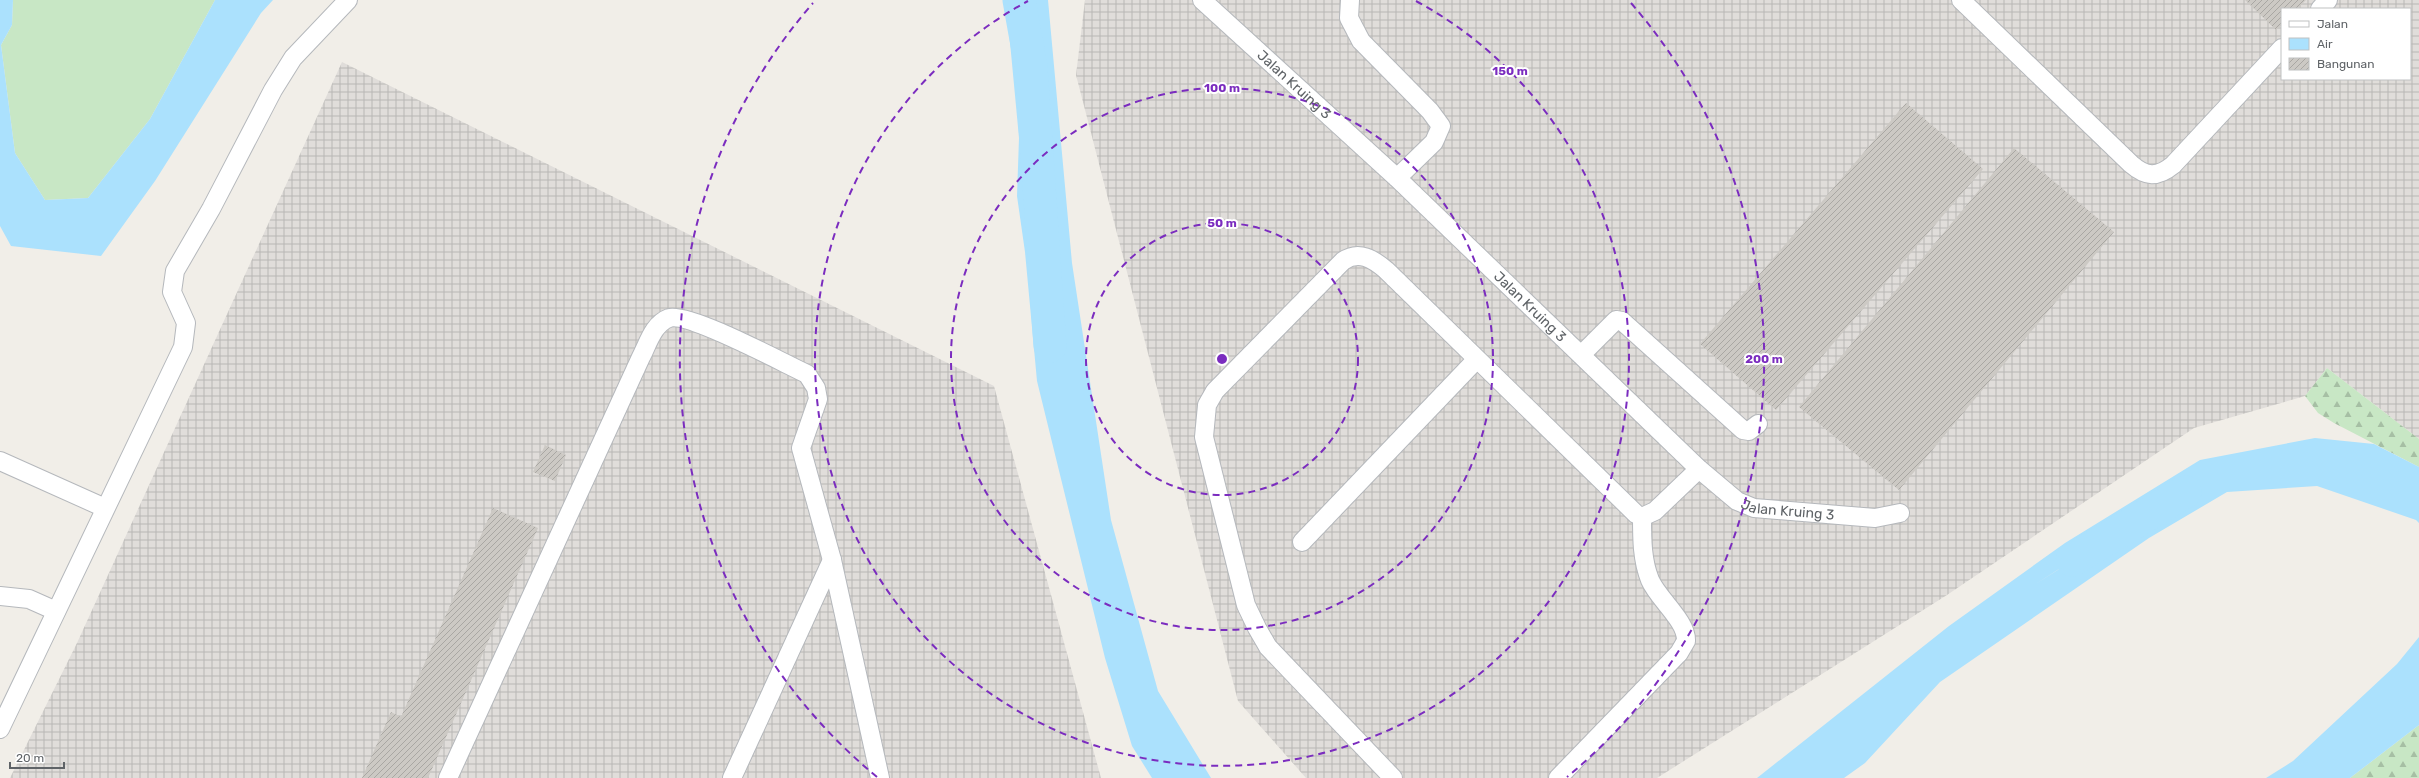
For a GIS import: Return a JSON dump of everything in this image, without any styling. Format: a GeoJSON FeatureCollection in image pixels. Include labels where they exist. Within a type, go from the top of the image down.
{"type":"FeatureCollection","features":[{"type":"Feature","properties":{"kind":"street"},"geometry":{"type":"LineString","coordinates":[[0,729],[183,347],[186,323],[172,292],[175,271],[211,209],[266,103],[293,58],[348,0]]}},
{"type":"Feature","properties":{"kind":"street","name":"Jalan Kruing 3"},"geometry":{"type":"LineString","coordinates":[[1202,0],[1397,178],[1699,469],[1737,501],[1754,508],[1875,518],[1900,513]]}},
{"type":"Feature","properties":{"kind":"street"},"geometry":{"type":"LineString","coordinates":[[1350,0],[1349,18],[1361,41],[1430,111],[1441,126],[1434,142],[1397,178]]}},
{"type":"Feature","properties":{"kind":"street"},"geometry":{"type":"LineString","coordinates":[[1961,0],[2131,164],[2148,175],[2157,175],[2173,165],[2281,49]]}},
{"type":"Feature","properties":{"kind":"street"},"geometry":{"type":"LineString","coordinates":[[2321,8],[2328,0]]}},
{"type":"Feature","properties":{"kind":"street"},"geometry":{"type":"LineString","coordinates":[[1393,778],[1268,647],[1246,605],[1204,437],[1207,405],[1215,391],[1343,261],[1353,255],[1367,257],[1386,270],[1630,511],[1642,517]]}},
{"type":"Feature","properties":{"kind":"street"},"geometry":{"type":"LineString","coordinates":[[448,778],[641,357],[657,326],[665,320],[679,317],[700,324],[807,374],[812,379],[818,392],[818,399],[801,448],[832,560],[880,778]]}},
{"type":"Feature","properties":{"kind":"street"},"geometry":{"type":"LineString","coordinates":[[1581,356],[1616,320],[1622,320],[1742,430],[1749,431],[1758,424]]}},
{"type":"Feature","properties":{"kind":"street"},"geometry":{"type":"LineString","coordinates":[[1302,542],[1476,360]]}},
{"type":"Feature","properties":{"kind":"street"},"geometry":{"type":"LineString","coordinates":[[0,461],[105,508]]}},
{"type":"Feature","properties":{"kind":"street"},"geometry":{"type":"LineString","coordinates":[[1642,517],[1655,511],[1699,469]]}},
{"type":"Feature","properties":{"kind":"street"},"geometry":{"type":"LineString","coordinates":[[1558,778],[1679,653],[1686,641],[1684,629],[1651,581],[1644,560],[1642,517]]}},
{"type":"Feature","properties":{"kind":"street"},"geometry":{"type":"LineString","coordinates":[[732,778],[832,560]]}},
{"type":"Feature","properties":{"kind":"street"},"geometry":{"type":"LineString","coordinates":[[0,596],[29,599],[56,611]]}},
{"type":"Feature","properties":{"kind":"shaded area"},"geometry":{"type":"Polygon","coordinates":[[[1085,0],[2419,0],[2419,439],[2327,368],[2305,396],[2194,428],[1947,595],[1657,778],[1306,778],[1238,701],[1076,75],[1085,0]]]}},
{"type":"Feature","properties":{"kind":"shaded area"},"geometry":{"type":"Polygon","coordinates":[[[342,62],[994,386],[1101,778],[10,778],[77,643],[342,62]]]}},
{"type":"Feature","properties":{"kind":"green space"},"geometry":{"type":"Polygon","coordinates":[[[13,0],[215,0],[150,119],[88,198],[45,200],[15,153],[1,45],[12,25],[13,0]]]}},
{"type":"Feature","properties":{"kind":"green space"},"geometry":{"type":"Polygon","coordinates":[[[2327,368],[2419,439],[2419,467],[2334,423],[2318,413],[2305,396],[2327,368]]]}},
{"type":"Feature","properties":{"kind":"green space"},"geometry":{"type":"Polygon","coordinates":[[[2419,725],[2419,778],[2350,778],[2419,725]]]}},
{"type":"Feature","properties":{"kind":"water"},"geometry":{"type":"Polygon","coordinates":[[[0,0],[13,0],[12,25],[1,45],[15,153],[45,200],[88,198],[150,119],[215,0],[273,0],[261,13],[155,181],[101,256],[11,246],[0,226],[0,0]]]}},
{"type":"Feature","properties":{"kind":"water"},"geometry":{"type":"Polygon","coordinates":[[[1004,0],[1048,0],[1072,263],[1111,520],[1158,691],[1211,778],[1152,778],[1132,746],[1105,658],[1037,381],[1025,252],[1017,196],[1019,138],[1008,21],[1004,0]]]}},
{"type":"Feature","properties":{"kind":"water"},"geometry":{"type":"Polygon","coordinates":[[[2315,438],[2374,444],[2419,467],[2419,523],[2416,520],[2317,486],[2227,492],[2149,538],[1940,682],[1865,763],[1844,778],[1757,778],[1949,626],[2065,543],[2200,460],[2315,438]],[[2134,521],[2034,585],[2134,522],[2134,521]]]}},
{"type":"Feature","properties":{"kind":"water"},"geometry":{"type":"Polygon","coordinates":[[[2419,637],[2419,725],[2350,778],[2266,778],[2293,761],[2397,664],[2419,637]]]}},
{"type":"Feature","properties":{"kind":"building"},"geometry":{"type":"Polygon","coordinates":[[[2245,0],[2306,0],[2298,8],[2281,8],[2281,26],[2276,30],[2245,0]]]}},
{"type":"Feature","properties":{"kind":"building"},"geometry":{"type":"Polygon","coordinates":[[[1906,103],[1983,169],[1776,410],[1700,344],[1906,103]]]}},
{"type":"Feature","properties":{"kind":"building"},"geometry":{"type":"Polygon","coordinates":[[[2014,148],[2114,232],[1899,490],[1799,407],[2014,148]]]}},
{"type":"Feature","properties":{"kind":"building"},"geometry":{"type":"Polygon","coordinates":[[[545,445],[566,455],[555,481],[533,472],[545,445]]]}},
{"type":"Feature","properties":{"kind":"building"},"geometry":{"type":"Polygon","coordinates":[[[493,508],[538,528],[428,778],[362,778],[391,712],[401,717],[493,508]]]}},
{"type":"Feature","properties":{"kind":"waterway"},"geometry":{"type":"LineString","coordinates":[[1019,0],[1031,67],[1050,346]]}},
{"type":"Feature","properties":{"kind":"waterway"},"geometry":{"type":"LineString","coordinates":[[2072,560],[2185,492]]}}]}
